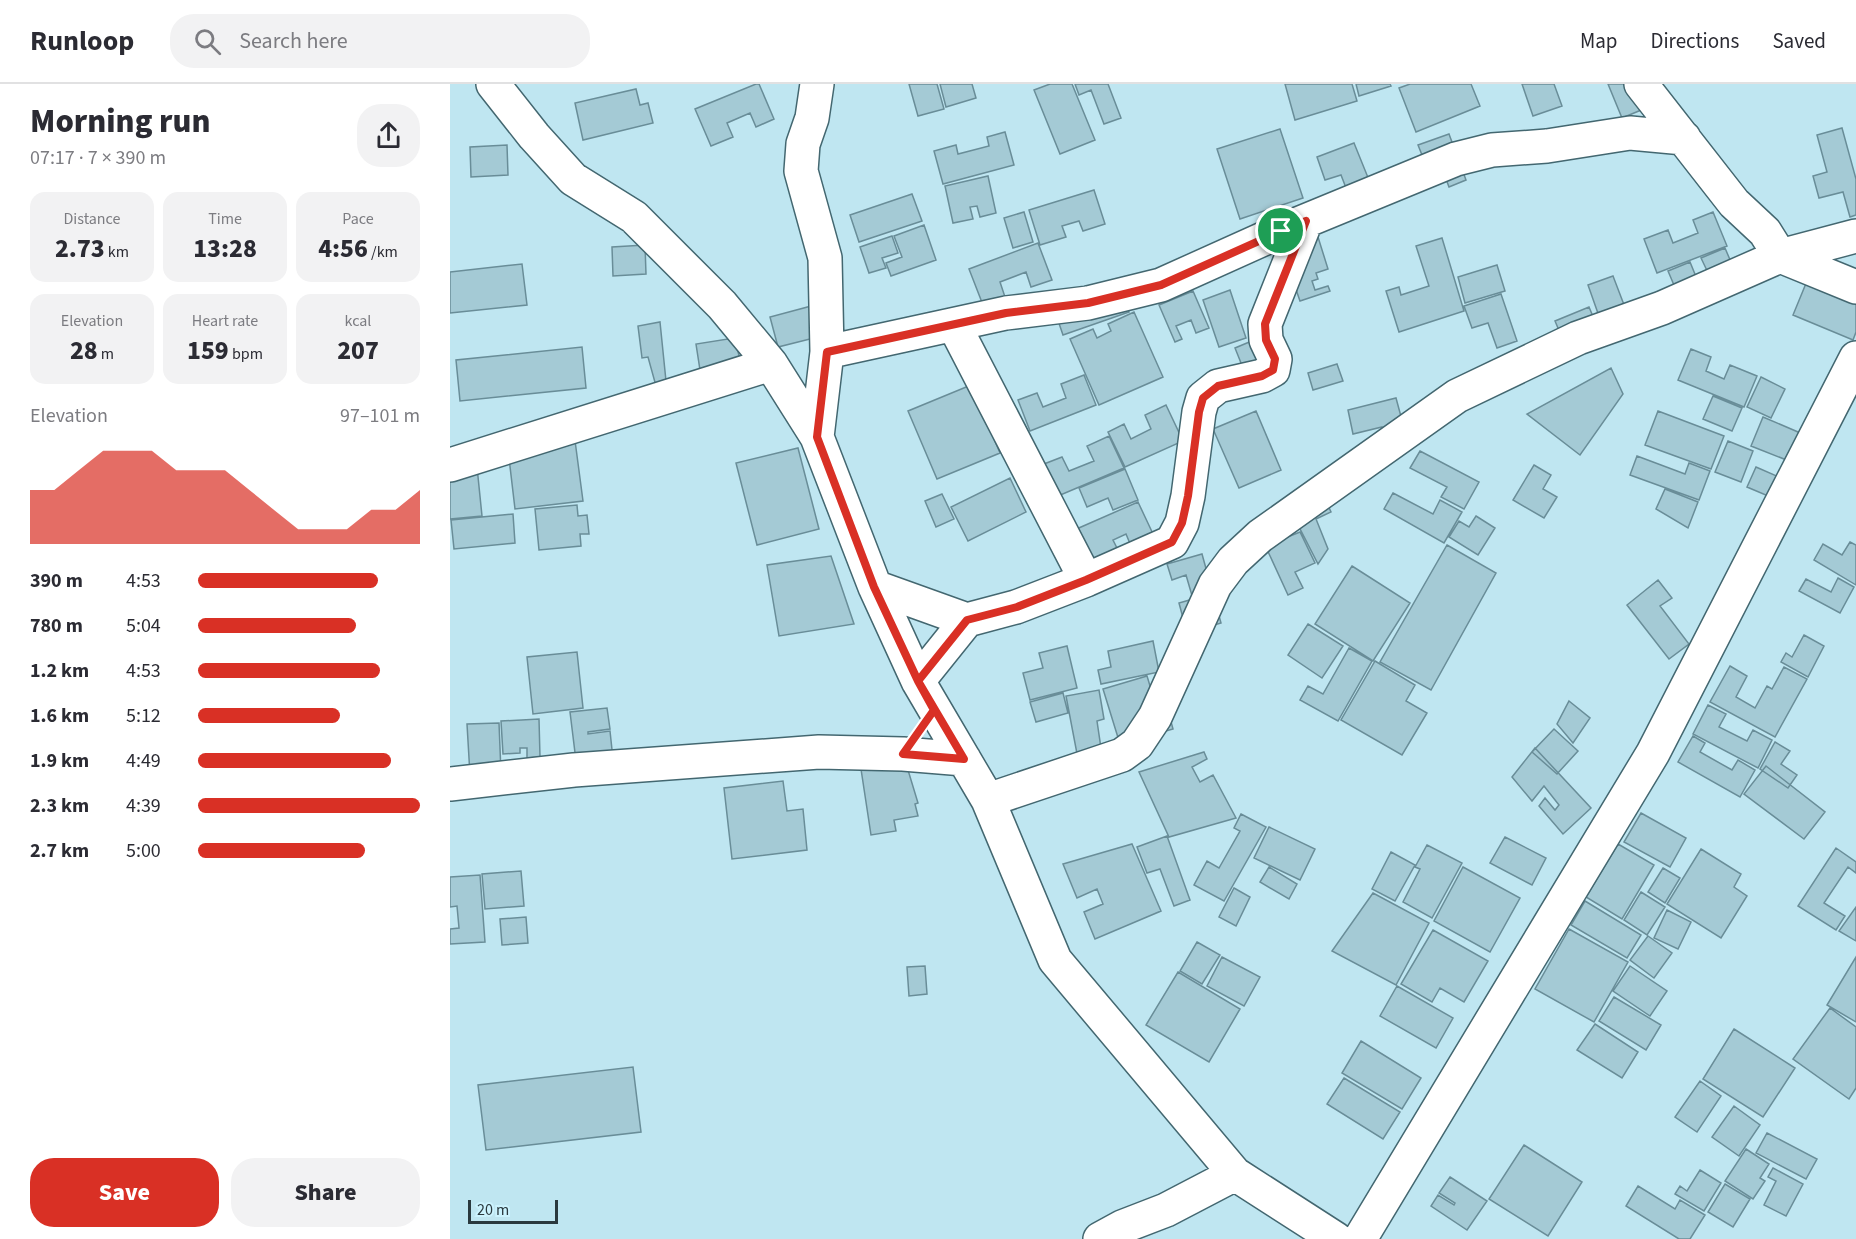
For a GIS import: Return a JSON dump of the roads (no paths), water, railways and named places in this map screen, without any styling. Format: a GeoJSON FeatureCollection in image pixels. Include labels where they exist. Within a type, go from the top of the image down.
{"type":"FeatureCollection","features":[{"type":"Feature","properties":{"kind":"street"},"geometry":{"type":"LineString","coordinates":[[493,84],[534,136],[573,179],[634,217],[722,305],[771,364],[817,437],[874,587],[918,681],[988,800],[1055,960],[1234,1174],[1336,1239]]}},
{"type":"Feature","properties":{"kind":"street"},"geometry":{"type":"LineString","coordinates":[[817,84],[812,118],[803,144],[801,171],[825,258],[827,352],[817,437]]}},
{"type":"Feature","properties":{"kind":"street"},"geometry":{"type":"LineString","coordinates":[[1641,84],[1734,203],[1765,232],[1780,256],[1856,287]]}},
{"type":"Feature","properties":{"kind":"street"},"geometry":{"type":"LineString","coordinates":[[827,352],[1006,313],[1088,303],[1161,285],[1306,221],[1456,159],[1492,150],[1547,146],[1630,134],[1683,138]]}},
{"type":"Feature","properties":{"kind":"street"},"geometry":{"type":"LineString","coordinates":[[874,587],[967,620],[1017,607],[1172,542],[1182,523],[1188,496],[1199,412],[1203,398],[1218,386],[1262,376],[1273,370],[1275,359],[1266,340],[1265,324],[1306,221]]}},
{"type":"Feature","properties":{"kind":"street"},"geometry":{"type":"LineString","coordinates":[[988,800],[1122,755],[1137,744],[1155,717],[1215,585],[1233,561],[1260,536],[1457,396],[1578,338],[1662,308],[1780,256],[1856,236]]}},
{"type":"Feature","properties":{"kind":"street"},"geometry":{"type":"LineString","coordinates":[[954,325],[1086,580]]}},
{"type":"Feature","properties":{"kind":"street"},"geometry":{"type":"LineString","coordinates":[[1360,1239],[1653,753],[1856,358]]}},
{"type":"Feature","properties":{"kind":"street"},"geometry":{"type":"LineString","coordinates":[[450,465],[771,364]]}},
{"type":"Feature","properties":{"kind":"street"},"geometry":{"type":"LineString","coordinates":[[918,681],[967,620]]}},
{"type":"Feature","properties":{"kind":"street"},"geometry":{"type":"LineString","coordinates":[[903,754],[934,710]]}},
{"type":"Feature","properties":{"kind":"street"},"geometry":{"type":"LineString","coordinates":[[450,784],[574,770],[819,752],[903,754],[964,759]]}},
{"type":"Feature","properties":{"kind":"street"},"geometry":{"type":"LineString","coordinates":[[1100,1239],[1122,1227],[1166,1210],[1234,1174]]}}]}
